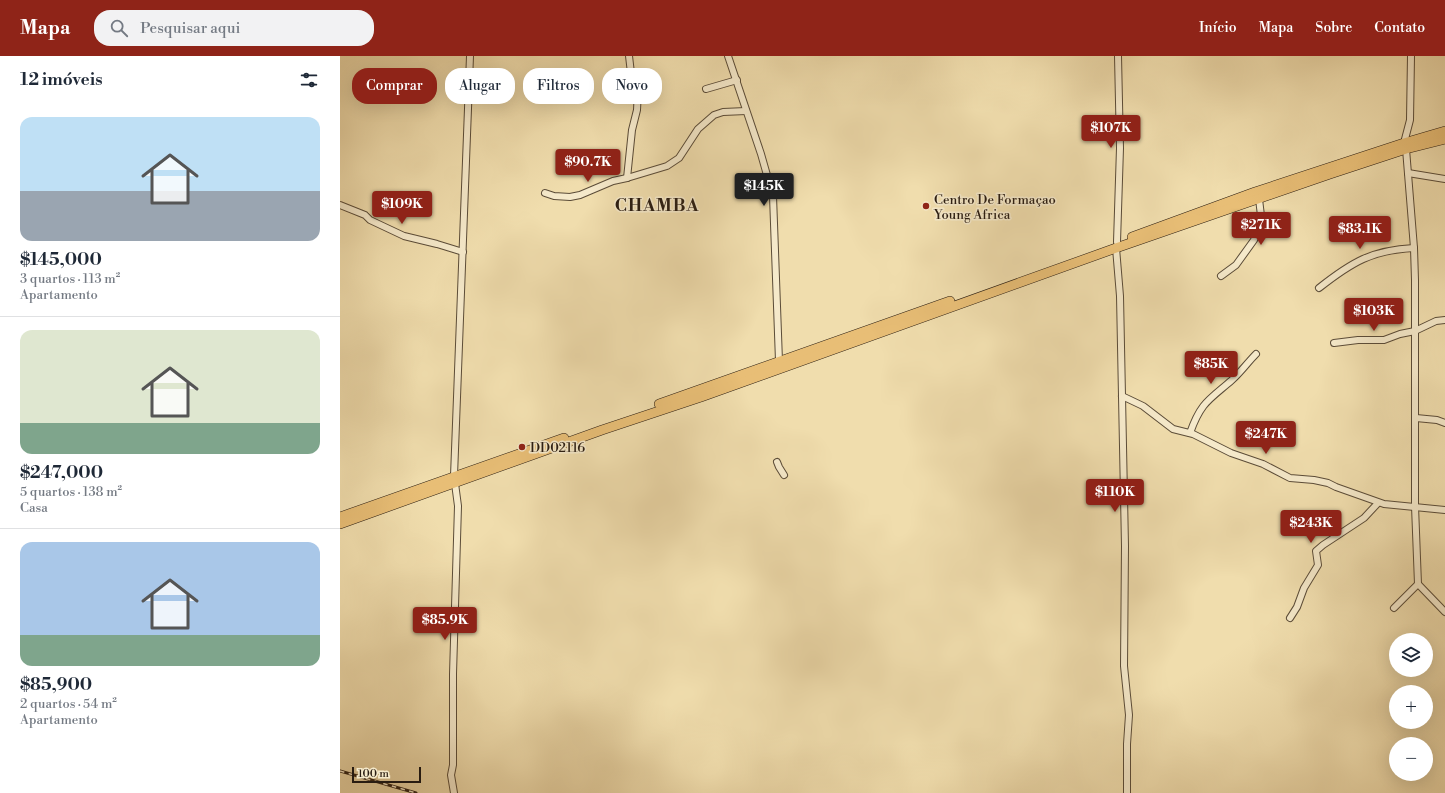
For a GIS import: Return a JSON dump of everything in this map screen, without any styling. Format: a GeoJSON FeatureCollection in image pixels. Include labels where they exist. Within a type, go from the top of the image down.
{"type":"FeatureCollection","features":[{"type":"Feature","properties":{"kind":"highway"},"geometry":{"type":"LineString","coordinates":[[340,524],[454,480],[779,361],[1116,245],[1259,199],[1445,131]]}},
{"type":"Feature","properties":{"kind":"highway"},"geometry":{"type":"LineString","coordinates":[[340,517],[701,397],[1116,245],[1255,192],[1405,146],[1445,139]]}},
{"type":"Feature","properties":{"kind":"street"},"geometry":{"type":"LineString","coordinates":[[454,793],[451,775],[453,765],[453,668],[458,506],[454,480],[470,56]]}},
{"type":"Feature","properties":{"kind":"street"},"geometry":{"type":"LineString","coordinates":[[627,178],[632,130],[637,110],[638,90],[631,73],[629,56]]}},
{"type":"Feature","properties":{"kind":"street"},"geometry":{"type":"LineString","coordinates":[[728,56],[761,154],[773,196],[779,361]]}},
{"type":"Feature","properties":{"kind":"street"},"geometry":{"type":"LineString","coordinates":[[1118,56],[1120,148],[1116,245],[1120,296],[1125,546],[1124,666],[1129,715],[1127,744],[1127,793]]}},
{"type":"Feature","properties":{"kind":"street"},"geometry":{"type":"LineString","coordinates":[[1411,56],[1410,120],[1405,146],[1414,248],[1416,418],[1415,506],[1418,584],[1445,612]]}},
{"type":"Feature","properties":{"kind":"street"},"geometry":{"type":"LineString","coordinates":[[706,89],[736,80]]}},
{"type":"Feature","properties":{"kind":"street"},"geometry":{"type":"LineString","coordinates":[[545,193],[554,196],[570,197],[591,191],[613,181],[661,168],[679,158],[698,129],[714,115],[723,112],[746,111]]}},
{"type":"Feature","properties":{"kind":"street"},"geometry":{"type":"LineString","coordinates":[[1408,173],[1445,179]]}},
{"type":"Feature","properties":{"kind":"street"},"geometry":{"type":"LineString","coordinates":[[1221,276],[1236,265],[1254,240],[1262,224],[1259,199]]}},
{"type":"Feature","properties":{"kind":"street"},"geometry":{"type":"LineString","coordinates":[[340,206],[365,215],[370,220],[404,236],[463,252]]}},
{"type":"Feature","properties":{"kind":"street"},"geometry":{"type":"LineString","coordinates":[[1319,288],[1342,270],[1373,254],[1394,249],[1414,248]]}},
{"type":"Feature","properties":{"kind":"street"},"geometry":{"type":"LineString","coordinates":[[1334,343],[1358,340],[1384,340],[1400,334],[1415,331],[1433,322],[1445,320]]}},
{"type":"Feature","properties":{"kind":"street"},"geometry":{"type":"LineString","coordinates":[[1190,433],[1194,420],[1204,404],[1233,379],[1256,354]]}},
{"type":"Feature","properties":{"kind":"street"},"geometry":{"type":"LineString","coordinates":[[1122,396],[1143,406],[1173,429],[1190,433],[1231,453],[1263,464],[1290,478],[1328,483],[1378,503],[1445,510]]}},
{"type":"Feature","properties":{"kind":"street"},"geometry":{"type":"LineString","coordinates":[[1416,418],[1431,419],[1445,423]]}},
{"type":"Feature","properties":{"kind":"street"},"geometry":{"type":"LineString","coordinates":[[777,462],[784,475]]}},
{"type":"Feature","properties":{"kind":"street"},"geometry":{"type":"LineString","coordinates":[[1290,618],[1297,607],[1304,588],[1318,565],[1316,551],[1364,518],[1378,503]]}},
{"type":"Feature","properties":{"kind":"street"},"geometry":{"type":"LineString","coordinates":[[1394,608],[1418,584]]}},
{"type":"Feature","properties":{"kind":"railway"},"geometry":{"type":"LineString","coordinates":[[340,771],[416,793]]}},
{"type":"Feature","properties":{"kind":"place","name":"Centro De Formaçao Young Africa"},"geometry":{"type":"Point","coordinates":[926,206]}},
{"type":"Feature","properties":{"kind":"place","name":"DD02116"},"geometry":{"type":"Point","coordinates":[522,447]}},
{"type":"Feature","properties":{"kind":"district","name":"CHAMBA"},"geometry":{"type":"Point","coordinates":[657,205]}}]}
